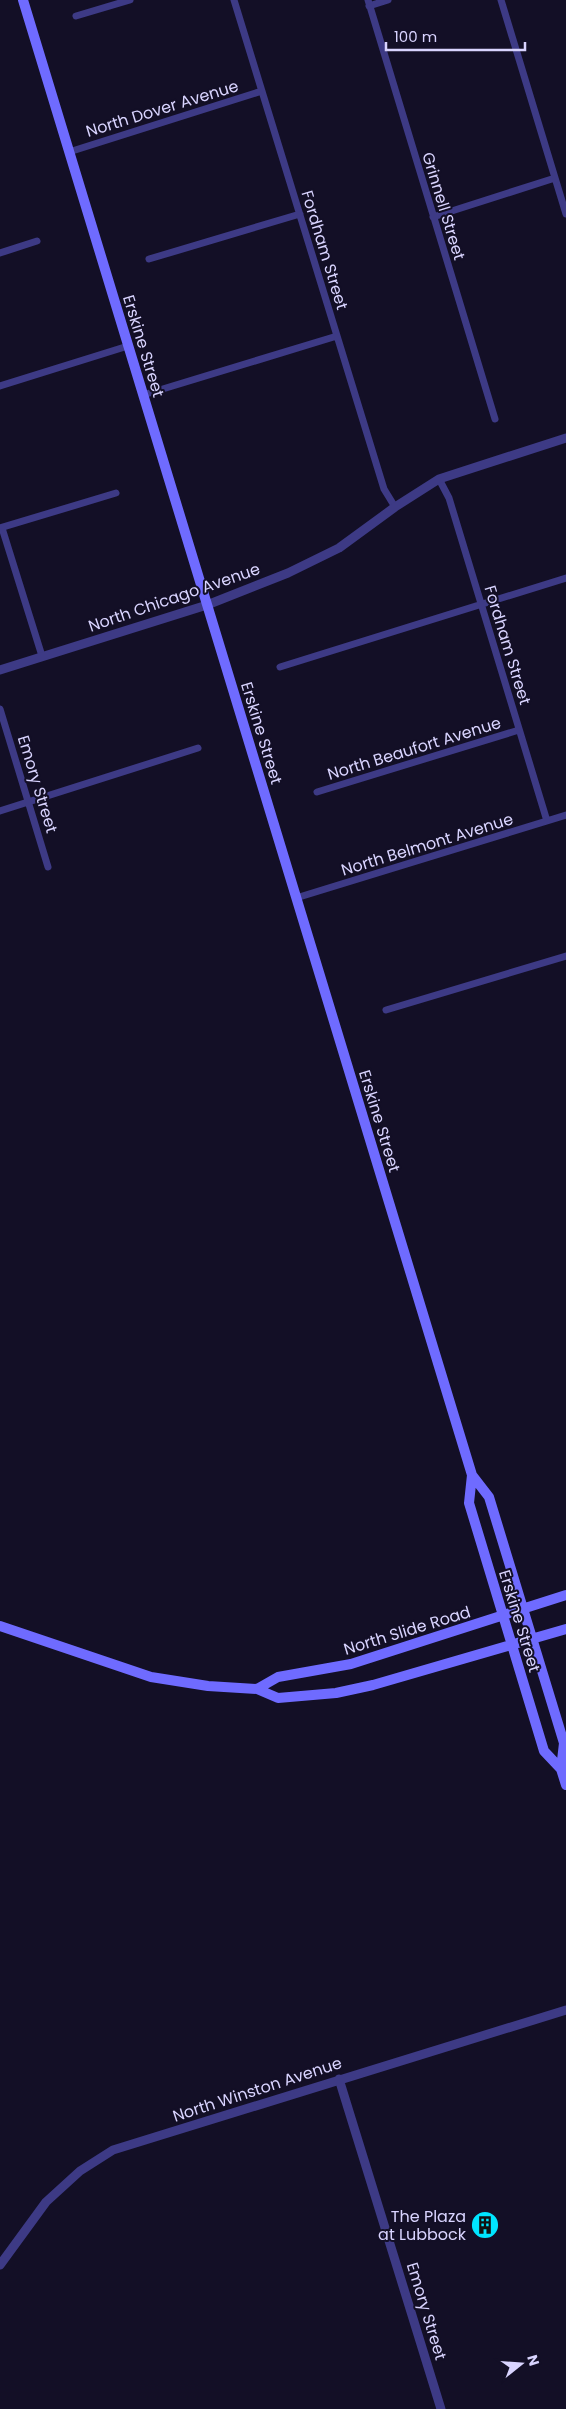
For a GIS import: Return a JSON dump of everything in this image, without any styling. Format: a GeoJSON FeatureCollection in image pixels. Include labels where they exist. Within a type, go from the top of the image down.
{"type":"FeatureCollection","features":[{"type":"Feature","properties":{"kind":"main road","name":"Erskine Street"},"geometry":{"type":"LineString","coordinates":[[23,0],[472,1475],[488,1496],[564,1743],[561,1769]]}},
{"type":"Feature","properties":{"kind":"main road","name":"Erskine Street"},"geometry":{"type":"LineString","coordinates":[[472,1475],[469,1502],[503,1616],[544,1750],[561,1769],[566,1784]]}},
{"type":"Feature","properties":{"kind":"main road","name":"North Slide Road"},"geometry":{"type":"LineString","coordinates":[[257,1689],[278,1676],[352,1664],[566,1595]]}},
{"type":"Feature","properties":{"kind":"main road"},"geometry":{"type":"LineString","coordinates":[[0,1626],[151,1677],[208,1686],[257,1689],[278,1698],[353,1690],[566,1629]]}},
{"type":"Feature","properties":{"kind":"street"},"geometry":{"type":"LineString","coordinates":[[76,16],[130,0]]}},
{"type":"Feature","properties":{"kind":"street","name":"Fordham Street"},"geometry":{"type":"LineString","coordinates":[[234,0],[384,489],[395,507]]}},
{"type":"Feature","properties":{"kind":"street"},"geometry":{"type":"LineString","coordinates":[[369,3],[388,0]]}},
{"type":"Feature","properties":{"kind":"street"},"geometry":{"type":"LineString","coordinates":[[501,0],[566,214]]}},
{"type":"Feature","properties":{"kind":"street","name":"Grinnell Street"},"geometry":{"type":"LineString","coordinates":[[369,3],[495,419]]}},
{"type":"Feature","properties":{"kind":"street","name":"North Dover Avenue"},"geometry":{"type":"LineString","coordinates":[[69,152],[262,91]]}},
{"type":"Feature","properties":{"kind":"street"},"geometry":{"type":"LineString","coordinates":[[433,217],[555,178]]}},
{"type":"Feature","properties":{"kind":"street"},"geometry":{"type":"LineString","coordinates":[[149,259],[300,214]]}},
{"type":"Feature","properties":{"kind":"street"},"geometry":{"type":"LineString","coordinates":[[0,252],[37,241]]}},
{"type":"Feature","properties":{"kind":"street"},"geometry":{"type":"LineString","coordinates":[[143,395],[337,336]]}},
{"type":"Feature","properties":{"kind":"street"},"geometry":{"type":"LineString","coordinates":[[0,386],[128,346]]}},
{"type":"Feature","properties":{"kind":"street","name":"North Chicago Avenue"},"geometry":{"type":"LineString","coordinates":[[0,670],[207,605],[323,558],[395,507],[439,479],[566,438]]}},
{"type":"Feature","properties":{"kind":"street","name":"Fordham Street"},"geometry":{"type":"LineString","coordinates":[[439,479],[449,498],[547,821]]}},
{"type":"Feature","properties":{"kind":"street"},"geometry":{"type":"LineString","coordinates":[[42,656],[1,528],[116,492]]}},
{"type":"Feature","properties":{"kind":"street"},"geometry":{"type":"LineString","coordinates":[[280,667],[566,578]]}},
{"type":"Feature","properties":{"kind":"street","name":"Emory Street"},"geometry":{"type":"LineString","coordinates":[[0,709],[48,868]]}},
{"type":"Feature","properties":{"kind":"street","name":"North Beaufort Avenue"},"geometry":{"type":"LineString","coordinates":[[317,792],[519,730]]}},
{"type":"Feature","properties":{"kind":"street"},"geometry":{"type":"LineString","coordinates":[[0,811],[198,748]]}},
{"type":"Feature","properties":{"kind":"street","name":"North Belmont Avenue"},"geometry":{"type":"LineString","coordinates":[[296,898],[566,816]]}},
{"type":"Feature","properties":{"kind":"street"},"geometry":{"type":"LineString","coordinates":[[386,1010],[566,956]]}},
{"type":"Feature","properties":{"kind":"street","name":"North Winston Avenue"},"geometry":{"type":"LineString","coordinates":[[0,2265],[46,2202],[80,2171],[113,2150],[566,2010]]}},
{"type":"Feature","properties":{"kind":"street","name":"Emory Street"},"geometry":{"type":"LineString","coordinates":[[339,2079],[442,2409]]}},
{"type":"Feature","properties":{"kind":"place","name":"The Plaza at Lubbock"},"geometry":{"type":"Point","coordinates":[485,2225]}}]}
